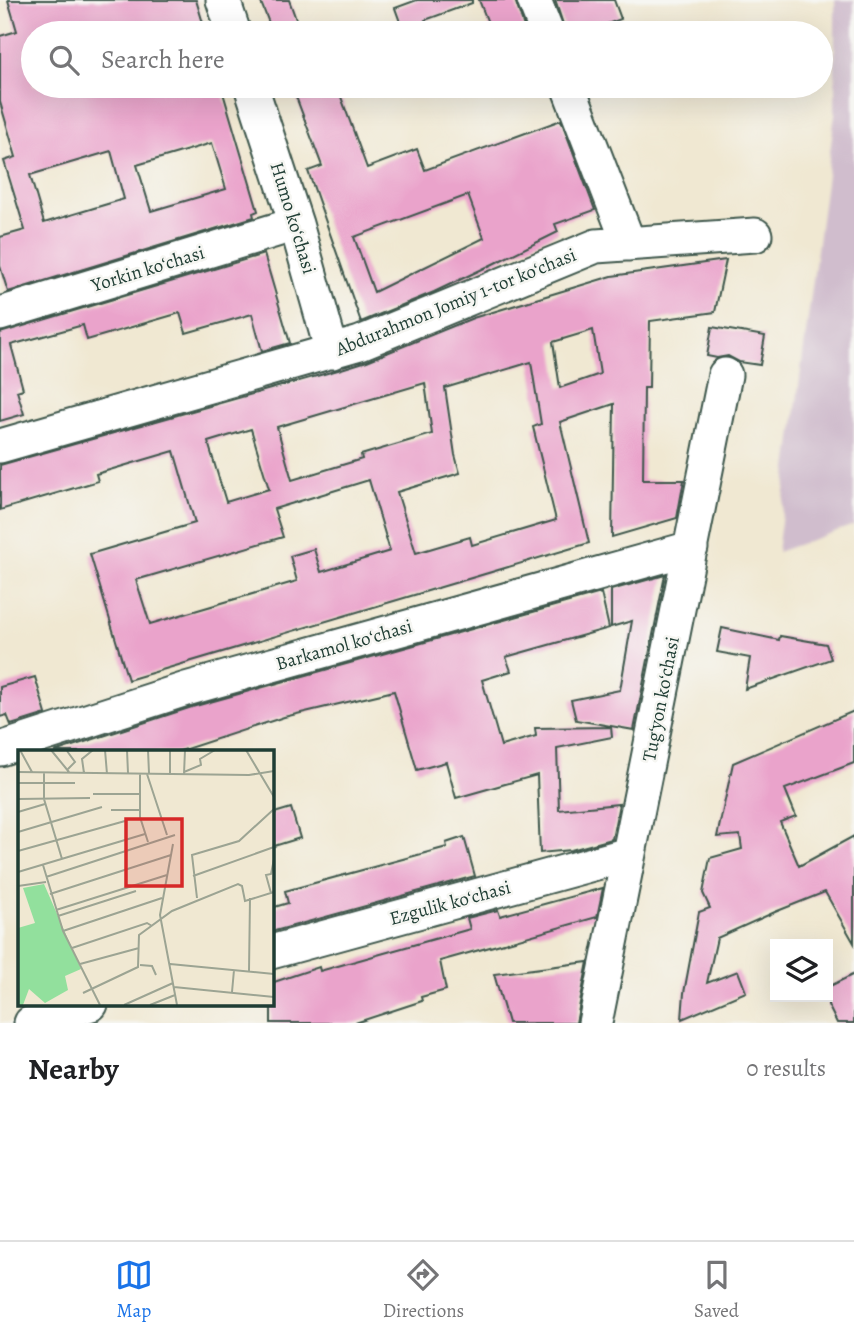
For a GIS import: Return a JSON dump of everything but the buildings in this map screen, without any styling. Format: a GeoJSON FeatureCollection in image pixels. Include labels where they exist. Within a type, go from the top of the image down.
{"type":"FeatureCollection","features":[{"type":"Feature","properties":{"kind":"street"},"geometry":{"type":"LineString","coordinates":[[223,0],[230,21]]}},
{"type":"Feature","properties":{"kind":"street"},"geometry":{"type":"LineString","coordinates":[[534,0],[542,21]]}},
{"type":"Feature","properties":{"kind":"street","name":"Humo koʻchasi"},"geometry":{"type":"LineString","coordinates":[[255,98],[296,224],[331,352]]}},
{"type":"Feature","properties":{"kind":"street"},"geometry":{"type":"LineString","coordinates":[[573,98],[629,244]]}},
{"type":"Feature","properties":{"kind":"street","name":"Yorkin koʻchasi"},"geometry":{"type":"LineString","coordinates":[[0,314],[296,224]]}},
{"type":"Feature","properties":{"kind":"street","name":"Abdurahmon Jomiy 1-tor koʻchasi"},"geometry":{"type":"LineString","coordinates":[[0,446],[360,343],[596,246],[755,235]]}},
{"type":"Feature","properties":{"kind":"street","name":"Tugʻyon koʻchasi"},"geometry":{"type":"LineString","coordinates":[[595,1023],[725,375]]}},
{"type":"Feature","properties":{"kind":"street","name":"Barkamol koʻchasi"},"geometry":{"type":"LineString","coordinates":[[0,750],[186,690],[691,548]]}},
{"type":"Feature","properties":{"kind":"street","name":"Ezgulik koʻchasi"},"geometry":{"type":"LineString","coordinates":[[273,951],[629,854]]}},
{"type":"Feature","properties":{"kind":"street"},"geometry":{"type":"LineString","coordinates":[[31,1023],[85,1006]]}},
{"type":"Feature","properties":{"kind":"shaded area"},"geometry":{"type":"Polygon","coordinates":[[[835,0],[854,0],[854,525],[777,552],[835,114],[835,0]]]}}]}
